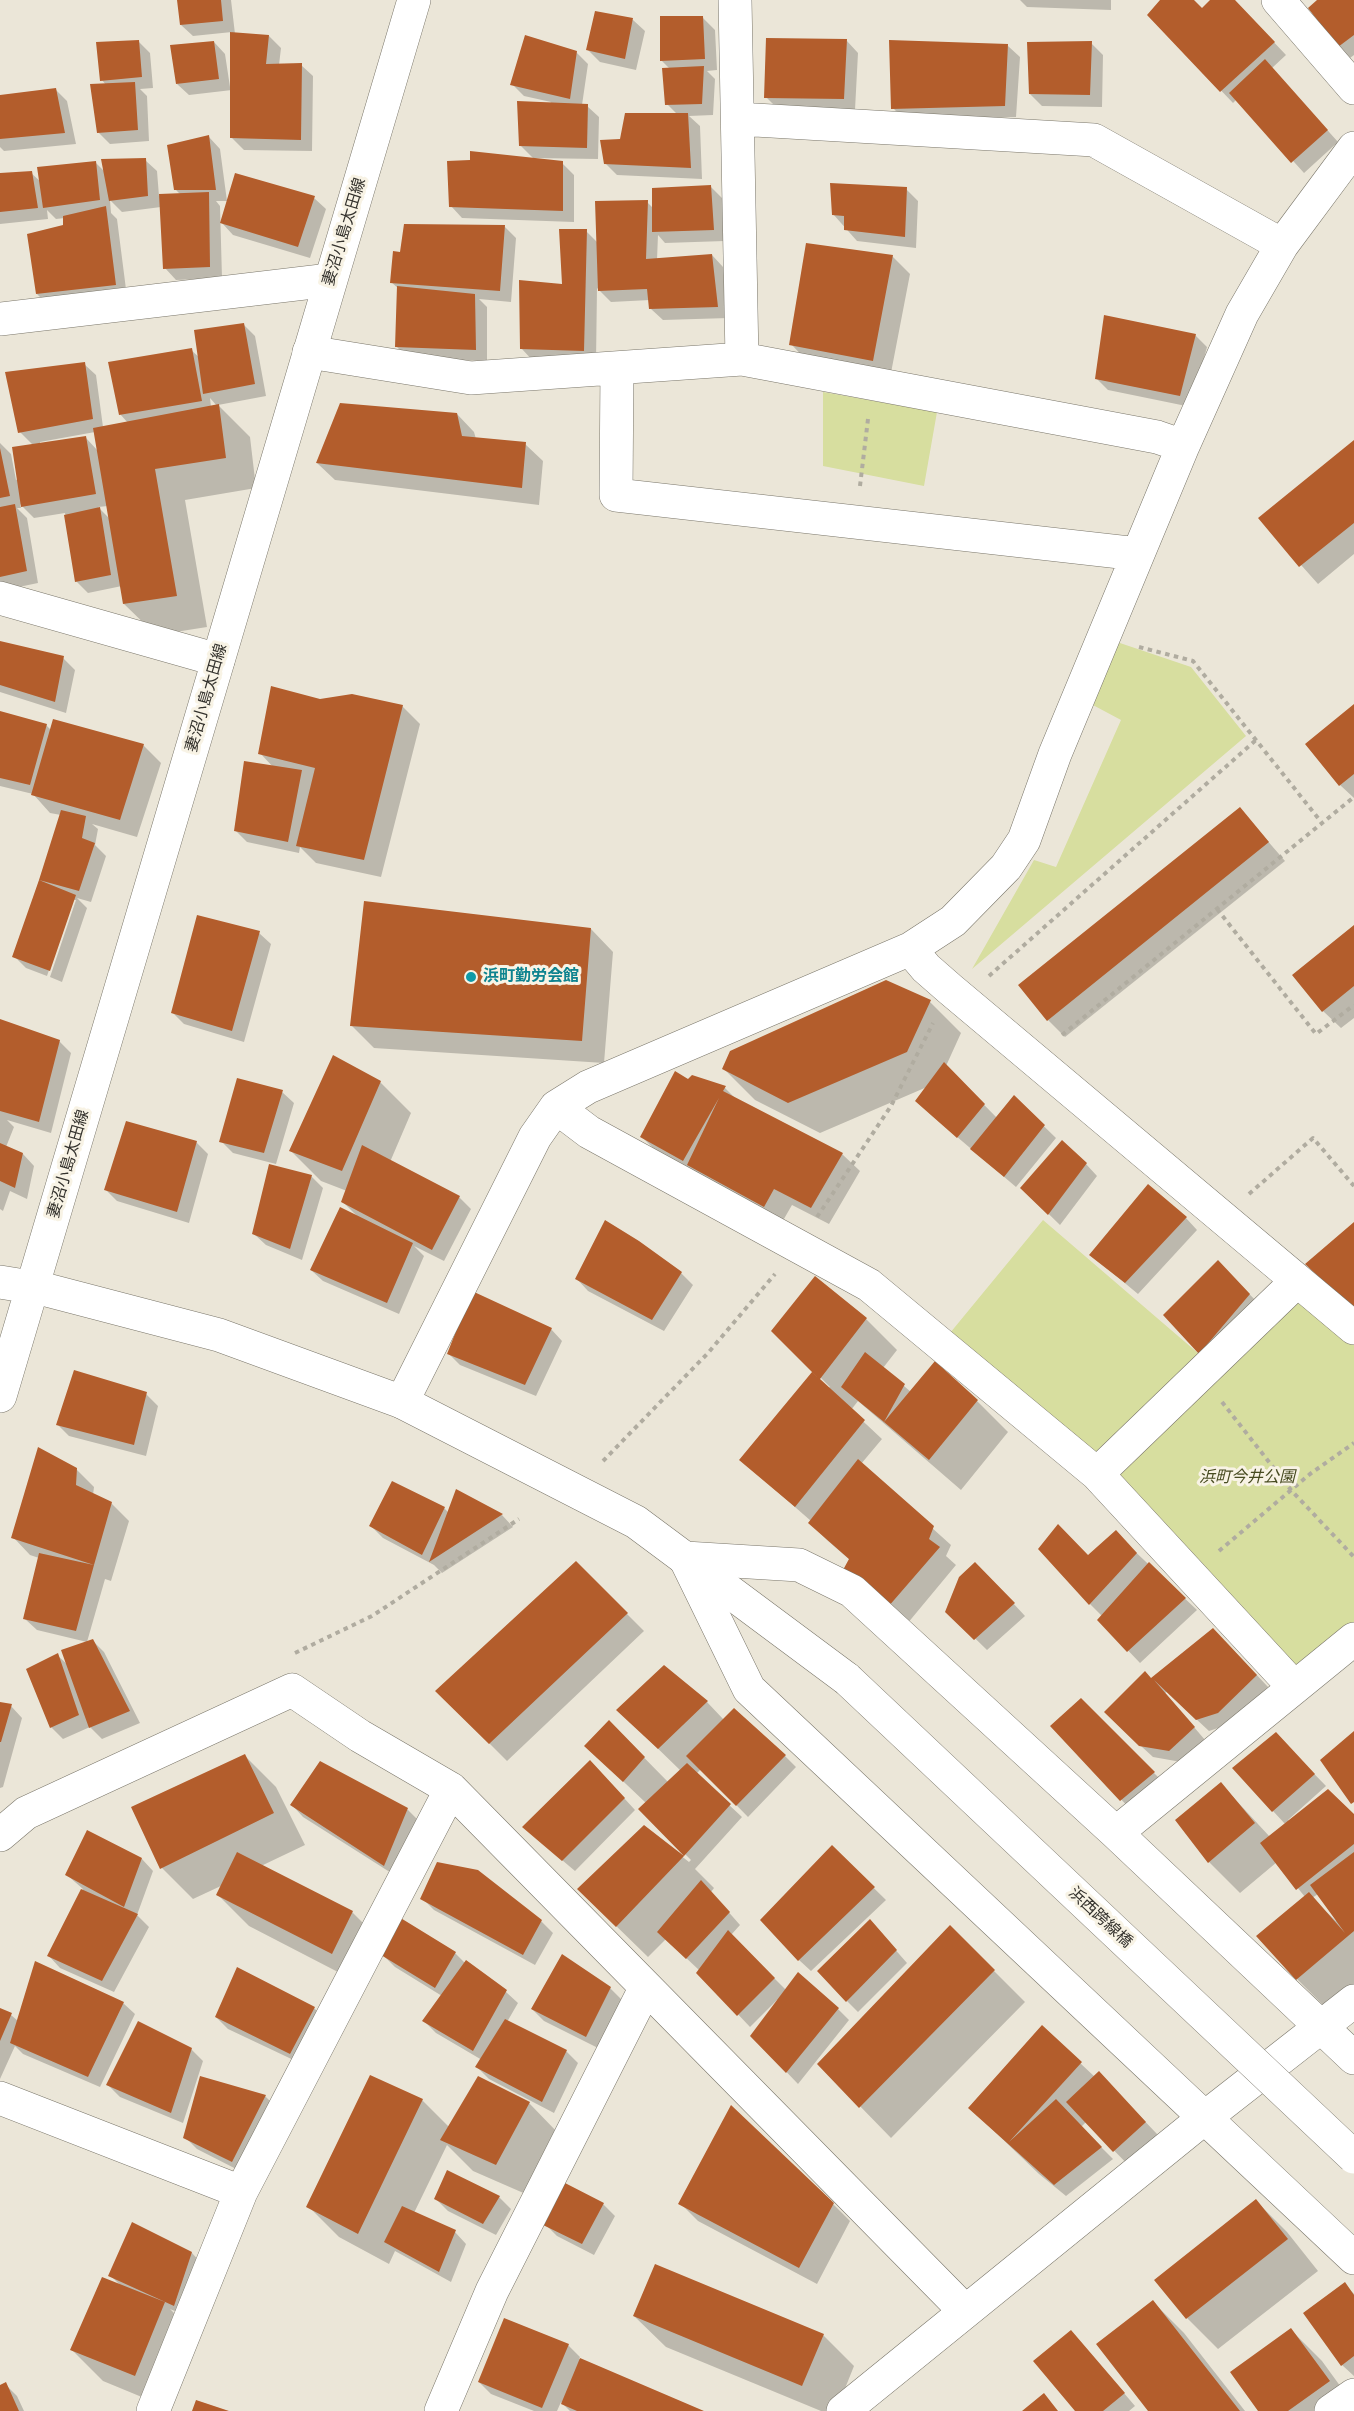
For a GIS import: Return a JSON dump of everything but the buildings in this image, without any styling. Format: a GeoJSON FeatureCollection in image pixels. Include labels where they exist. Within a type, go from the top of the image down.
{"type":"FeatureCollection","features":[{"type":"Feature","properties":{"kind":"street","name":"妻沼小島太田線"},"geometry":{"type":"LineString","coordinates":[[0,1396],[414,0]]}},
{"type":"Feature","properties":{"kind":"street"},"geometry":{"type":"LineString","coordinates":[[735,0],[742,359]]}},
{"type":"Feature","properties":{"kind":"street"},"geometry":{"type":"LineString","coordinates":[[1278,0],[1354,88]]}},
{"type":"Feature","properties":{"kind":"street"},"geometry":{"type":"LineString","coordinates":[[738,119],[1094,141],[1282,245]]}},
{"type":"Feature","properties":{"kind":"street"},"geometry":{"type":"LineString","coordinates":[[402,1402],[535,1137],[556,1107],[588,1087],[910,950],[954,921],[1006,867],[1024,840],[1055,754],[1183,446],[1242,314],[1282,245],[1354,148]]}},
{"type":"Feature","properties":{"kind":"street"},"geometry":{"type":"LineString","coordinates":[[0,319],[330,280]]}},
{"type":"Feature","properties":{"kind":"street"},"geometry":{"type":"LineString","coordinates":[[309,352],[471,378],[742,359],[1157,437],[1183,446]]}},
{"type":"Feature","properties":{"kind":"street"},"geometry":{"type":"LineString","coordinates":[[617,368],[616,495],[1138,554]]}},
{"type":"Feature","properties":{"kind":"street"},"geometry":{"type":"LineString","coordinates":[[0,598],[218,660]]}},
{"type":"Feature","properties":{"kind":"street"},"geometry":{"type":"LineString","coordinates":[[910,950],[926,968],[1354,1328]]}},
{"type":"Feature","properties":{"kind":"street"},"geometry":{"type":"LineString","coordinates":[[556,1107],[589,1132],[869,1285],[1097,1474],[1294,1687]]}},
{"type":"Feature","properties":{"kind":"street"},"geometry":{"type":"LineString","coordinates":[[1097,1474],[1297,1281]]}},
{"type":"Feature","properties":{"kind":"street","name":"浜西跨線橋"},"geometry":{"type":"LineString","coordinates":[[0,1282],[33,1287],[219,1335],[402,1402],[636,1522],[847,1679],[1354,2157]]}},
{"type":"Feature","properties":{"kind":"street"},"geometry":{"type":"LineString","coordinates":[[1354,2058],[1116,1833],[852,1591],[799,1565],[685,1558],[749,1689],[1354,2258]]}},
{"type":"Feature","properties":{"kind":"street"},"geometry":{"type":"LineString","coordinates":[[1116,1833],[1354,1639]]}},
{"type":"Feature","properties":{"kind":"street"},"geometry":{"type":"LineString","coordinates":[[0,1834],[26,1813],[292,1690],[360,1736],[451,1790],[965,2311]]}},
{"type":"Feature","properties":{"kind":"street"},"geometry":{"type":"LineString","coordinates":[[153,2411],[241,2192],[451,1790]]}},
{"type":"Feature","properties":{"kind":"street"},"geometry":{"type":"LineString","coordinates":[[441,2411],[492,2291],[646,1987]]}},
{"type":"Feature","properties":{"kind":"street"},"geometry":{"type":"LineString","coordinates":[[843,2411],[1203,2118],[1354,2001]]}},
{"type":"Feature","properties":{"kind":"street"},"geometry":{"type":"LineString","coordinates":[[0,2098],[241,2192]]}},
{"type":"Feature","properties":{"kind":"street"},"geometry":{"type":"LineString","coordinates":[[1331,2411],[1354,2395]]}},
{"type":"Feature","properties":{"kind":"path"},"geometry":{"type":"LineString","coordinates":[[856,522],[873,383]]}},
{"type":"Feature","properties":{"kind":"path"},"geometry":{"type":"LineString","coordinates":[[1104,638],[1193,661],[1322,823]]}},
{"type":"Feature","properties":{"kind":"path"},"geometry":{"type":"LineString","coordinates":[[963,999],[1256,740]]}},
{"type":"Feature","properties":{"kind":"path"},"geometry":{"type":"LineString","coordinates":[[1033,1059],[1354,797]]}},
{"type":"Feature","properties":{"kind":"path"},"geometry":{"type":"LineString","coordinates":[[1217,909],[1316,1034],[1354,1005]]}},
{"type":"Feature","properties":{"kind":"path"},"geometry":{"type":"LineString","coordinates":[[1221,1218],[1313,1138],[1354,1186]]}},
{"type":"Feature","properties":{"kind":"path"},"geometry":{"type":"LineString","coordinates":[[1200,1374],[1291,1490],[1354,1557]]}},
{"type":"Feature","properties":{"kind":"path"},"geometry":{"type":"LineString","coordinates":[[1191,1575],[1291,1490],[1354,1443]]}},
{"type":"Feature","properties":{"kind":"green space"},"geometry":{"type":"Polygon","coordinates":[[[823,392],[937,412],[924,486],[823,466],[823,392]]]}},
{"type":"Feature","properties":{"kind":"green space"},"geometry":{"type":"Polygon","coordinates":[[[1117,642],[1191,667],[1246,736],[972,969],[1034,860],[1056,867],[1121,720],[1091,704],[1117,642]]]}},
{"type":"Feature","properties":{"kind":"green space"},"geometry":{"type":"Polygon","coordinates":[[[1043,1220],[1199,1354],[1099,1456],[950,1333],[1043,1220]]]}},
{"type":"Feature","properties":{"kind":"green space","name":"浜町今井公園"},"geometry":{"type":"Polygon","coordinates":[[[1297,1281],[1354,1328],[1354,1639],[1294,1687],[1097,1474],[1297,1281]]]}},
{"type":"Feature","properties":{"kind":"place","name":"浜町勤労会館"},"geometry":{"type":"Point","coordinates":[471,977]}}]}
